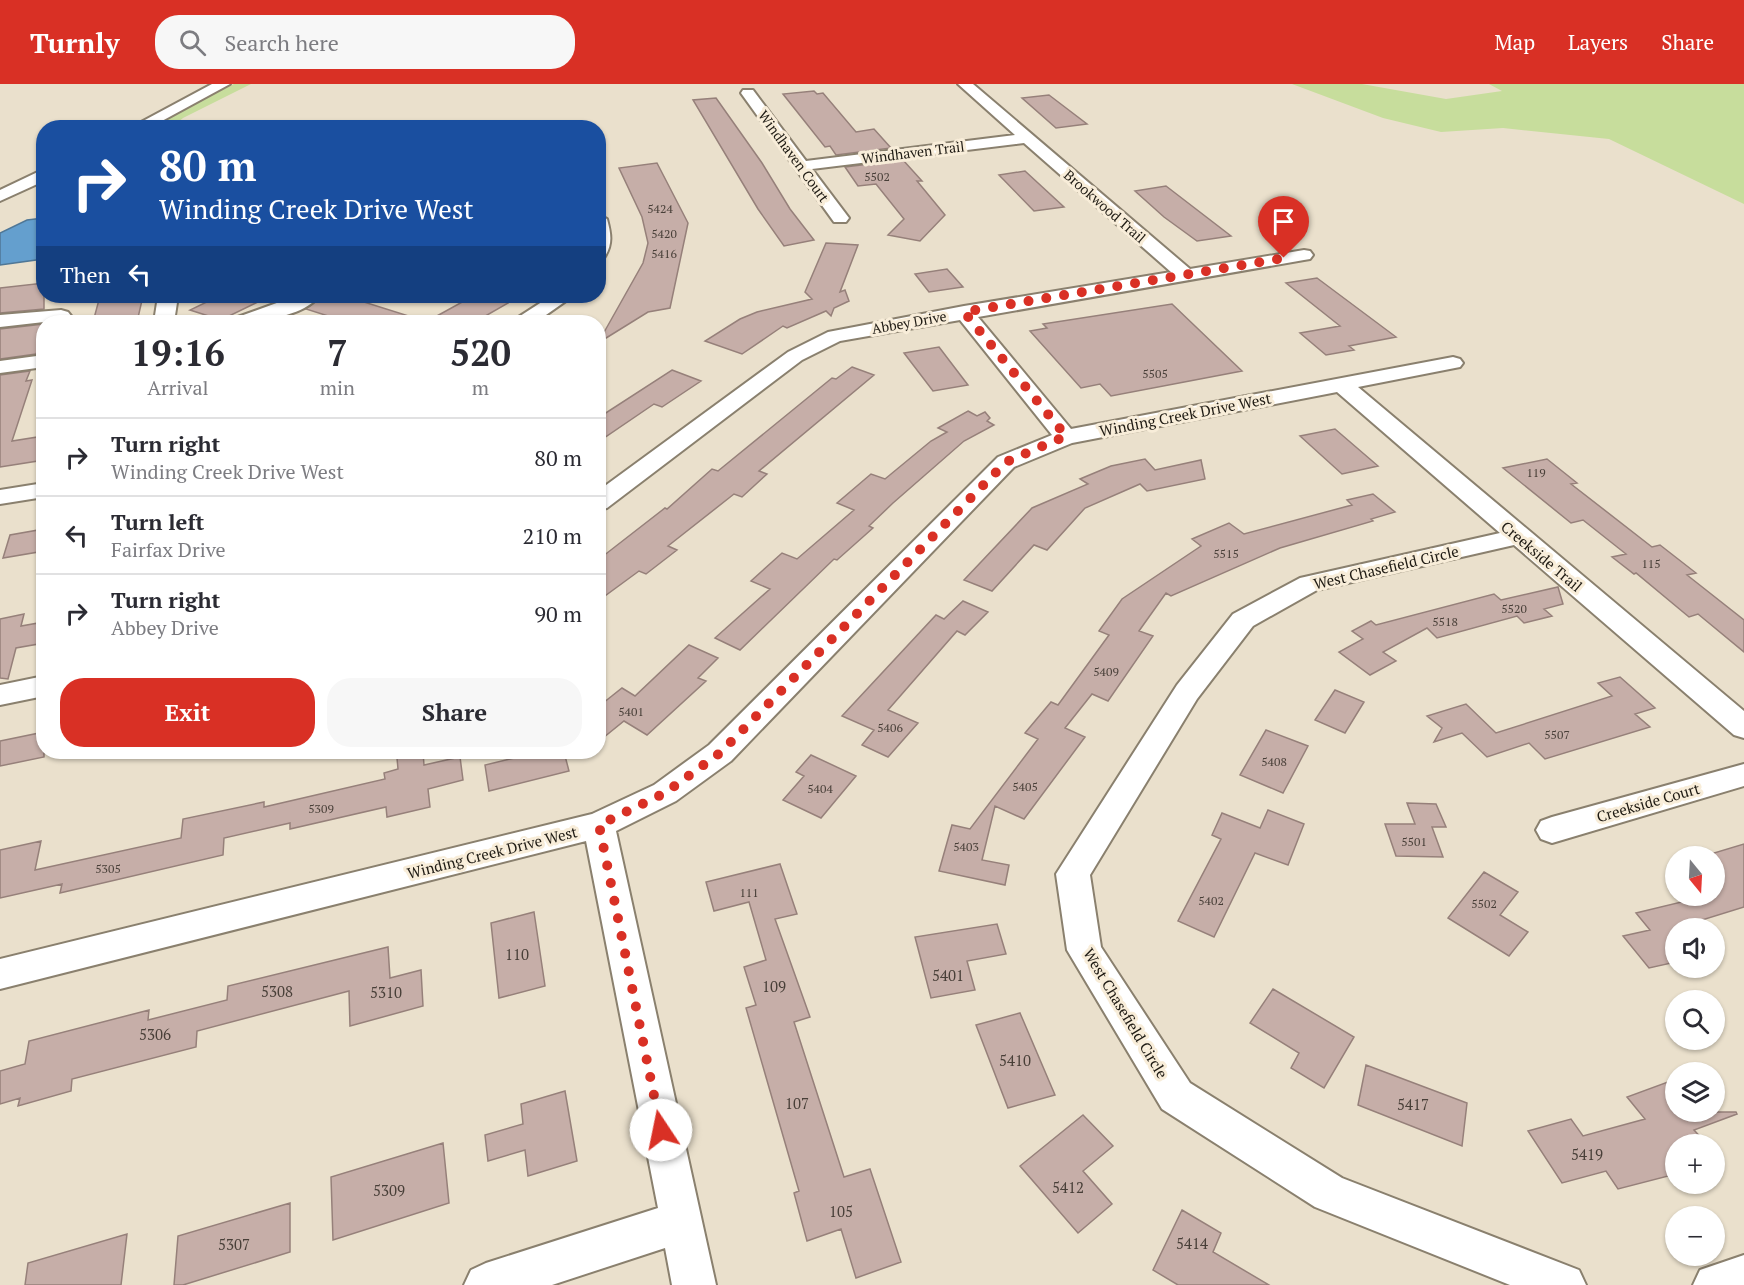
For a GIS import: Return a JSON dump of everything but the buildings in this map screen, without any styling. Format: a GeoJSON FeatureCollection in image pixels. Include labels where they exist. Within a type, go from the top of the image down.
{"type":"FeatureCollection","features":[{"type":"Feature","properties":{"kind":"street"},"geometry":{"type":"LineString","coordinates":[[153,120],[223,84]]}},
{"type":"Feature","properties":{"kind":"street","name":"Brookwood Trail"},"geometry":{"type":"LineString","coordinates":[[964,84],[1184,274]]}},
{"type":"Feature","properties":{"kind":"street","name":"Windhaven Court"},"geometry":{"type":"LineString","coordinates":[[748,93],[840,218]]}},
{"type":"Feature","properties":{"kind":"street","name":"Windhaven Trail"},"geometry":{"type":"LineString","coordinates":[[801,166],[1026,138]]}},
{"type":"Feature","properties":{"kind":"street"},"geometry":{"type":"LineString","coordinates":[[6,191],[36,178]]}},
{"type":"Feature","properties":{"kind":"street"},"geometry":{"type":"LineString","coordinates":[[6,191],[36,192]]}},
{"type":"Feature","properties":{"kind":"street","name":"Abbey Drive"},"geometry":{"type":"LineString","coordinates":[[606,497],[795,356],[835,336],[1304,255]]}},
{"type":"Feature","properties":{"kind":"street"},"geometry":{"type":"LineString","coordinates":[[263,315],[297,303]]}},
{"type":"Feature","properties":{"kind":"street"},"geometry":{"type":"LineString","coordinates":[[534,315],[552,303]]}},
{"type":"Feature","properties":{"kind":"street"},"geometry":{"type":"LineString","coordinates":[[964,312],[1066,436]]}},
{"type":"Feature","properties":{"kind":"street"},"geometry":{"type":"LineString","coordinates":[[0,321],[36,318]]}},
{"type":"Feature","properties":{"kind":"street"},"geometry":{"type":"LineString","coordinates":[[0,367],[36,362]]}},
{"type":"Feature","properties":{"kind":"street","name":"Winding Creek Drive West"},"geometry":{"type":"LineString","coordinates":[[0,974],[599,825],[665,793],[720,753],[1006,462],[1066,436],[1452,363]]}},
{"type":"Feature","properties":{"kind":"street","name":"Creekside Trail"},"geometry":{"type":"LineString","coordinates":[[1341,384],[1744,727]]}},
{"type":"Feature","properties":{"kind":"street"},"geometry":{"type":"LineString","coordinates":[[0,497],[36,491]]}},
{"type":"Feature","properties":{"kind":"street","name":"West Chasefield Circle"},"geometry":{"type":"LineString","coordinates":[[1518,536],[1309,584],[1243,620],[1187,692],[1073,874],[1084,950],[1176,1096],[1329,1193],[1564,1285]]}},
{"type":"Feature","properties":{"kind":"street"},"geometry":{"type":"LineString","coordinates":[[0,695],[36,688]]}},
{"type":"Feature","properties":{"kind":"street","name":"Creekside Court"},"geometry":{"type":"LineString","coordinates":[[1552,830],[1744,775]]}},
{"type":"Feature","properties":{"kind":"street"},"geometry":{"type":"LineString","coordinates":[[599,825],[693,1285]]}},
{"type":"Feature","properties":{"kind":"street"},"geometry":{"type":"LineString","coordinates":[[486,1285],[680,1222]]}},
{"type":"Feature","properties":{"kind":"street"},"geometry":{"type":"LineString","coordinates":[[1715,1285],[1744,1276]]}},
{"type":"Feature","properties":{"kind":"green space"},"geometry":{"type":"Polygon","coordinates":[[[234,84],[251,84],[181,120],[161,120],[234,84]]]}},
{"type":"Feature","properties":{"kind":"green space"},"geometry":{"type":"Polygon","coordinates":[[[1292,84],[1362,84],[1446,99],[1502,91],[1489,84],[1744,84],[1744,204],[1609,139],[1503,128],[1441,132],[1383,118],[1292,84]]]}},
{"type":"Feature","properties":{"kind":"water"},"geometry":{"type":"Polygon","coordinates":[[[36,219],[36,260],[0,265],[0,233],[27,220],[36,219]]]}},
{"type":"Feature","properties":{"kind":"route"},"geometry":{"type":"LineString","coordinates":[[661,1130],[599,825],[665,793],[720,753],[1006,462],[1066,436],[964,312],[1284,258]]}}]}
